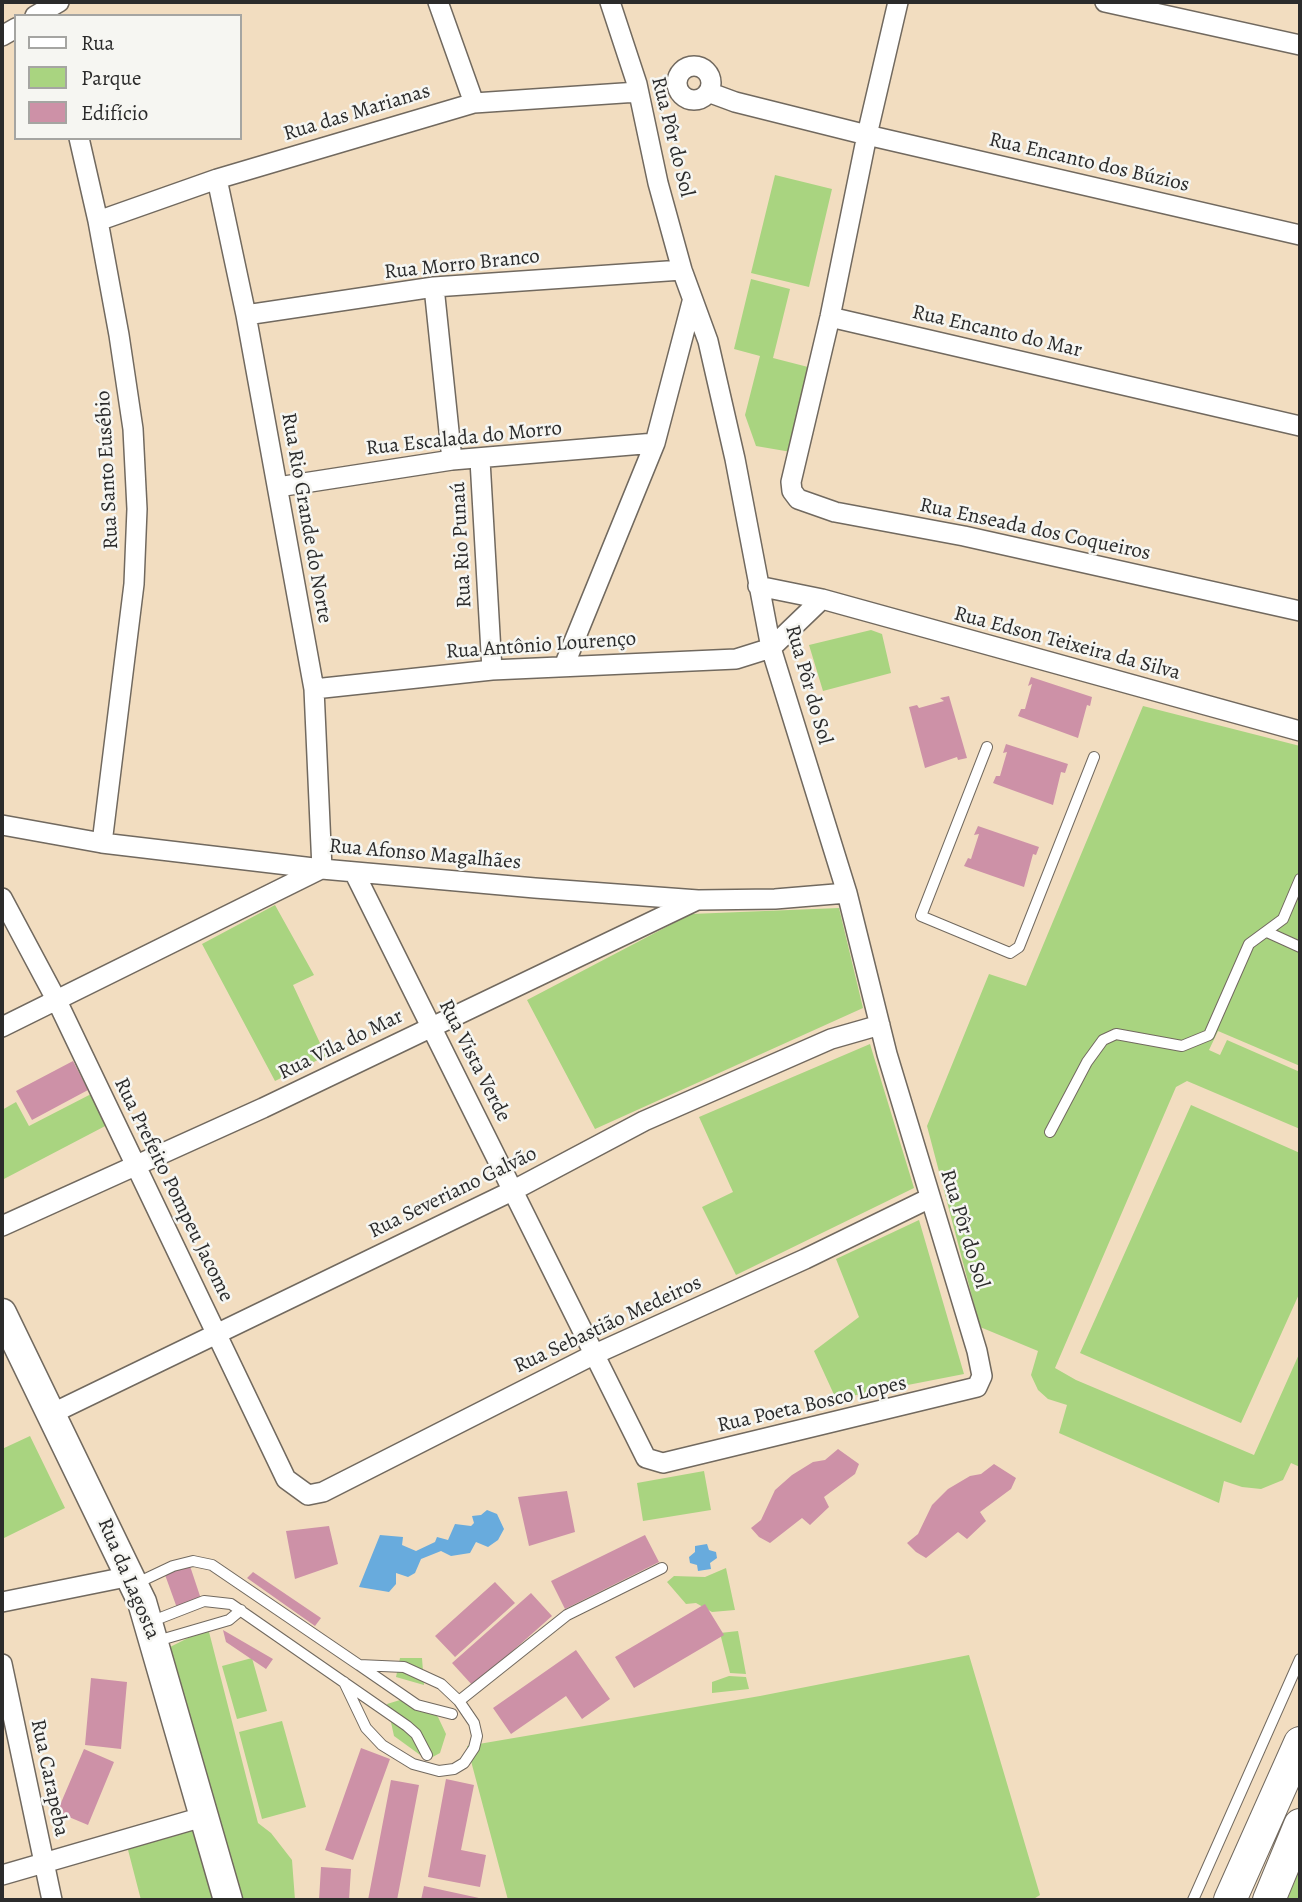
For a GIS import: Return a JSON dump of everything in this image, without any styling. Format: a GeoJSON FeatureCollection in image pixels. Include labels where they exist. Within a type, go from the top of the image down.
{"type":"FeatureCollection","features":[{"type":"Feature","properties":{"kind":"main road"},"geometry":{"type":"LineString","coordinates":[[1237,1898],[1300,1743]]}},
{"type":"Feature","properties":{"kind":"main road"},"geometry":{"type":"LineString","coordinates":[[1269,1900],[1300,1825]]}},
{"type":"Feature","properties":{"kind":"street"},"geometry":{"type":"LineString","coordinates":[[438,2],[474,103]]}},
{"type":"Feature","properties":{"kind":"street","name":"Rua Pôr do Sol"},"geometry":{"type":"LineString","coordinates":[[610,2],[638,92],[658,183],[682,270],[701,320],[718,384],[771,648],[847,893],[880,1025],[977,1350],[982,1376]]}},
{"type":"Feature","properties":{"kind":"street"},"geometry":{"type":"LineString","coordinates":[[830,317],[867,135],[898,2]]}},
{"type":"Feature","properties":{"kind":"street"},"geometry":{"type":"LineString","coordinates":[[1105,2],[1300,45]]}},
{"type":"Feature","properties":{"kind":"street","name":"Rua das Marianas"},"geometry":{"type":"LineString","coordinates":[[98,221],[217,179],[474,103],[638,92]]}},
{"type":"Feature","properties":{"kind":"street","name":"Rua Encanto dos Búzios"},"geometry":{"type":"LineString","coordinates":[[708,92],[735,102],[867,135],[1300,235]]}},
{"type":"Feature","properties":{"kind":"street","name":"Rua Santo Eusébio"},"geometry":{"type":"LineString","coordinates":[[79,140],[98,221],[133,429],[137,509],[134,584],[102,843]]}},
{"type":"Feature","properties":{"kind":"street","name":"Rua Rio Grande do Norte"},"geometry":{"type":"LineString","coordinates":[[217,179],[246,315],[314,689],[322,869]]}},
{"type":"Feature","properties":{"kind":"street","name":"Rua Morro Branco"},"geometry":{"type":"LineString","coordinates":[[246,315],[434,287],[682,270]]}},
{"type":"Feature","properties":{"kind":"street"},"geometry":{"type":"LineString","coordinates":[[434,287],[452,460]]}},
{"type":"Feature","properties":{"kind":"street"},"geometry":{"type":"LineString","coordinates":[[564,666],[655,443],[692,302]]}},
{"type":"Feature","properties":{"kind":"street","name":"Rua Encanto do Mar"},"geometry":{"type":"LineString","coordinates":[[830,317],[1300,426]]}},
{"type":"Feature","properties":{"kind":"street","name":"Rua Enseada dos Coqueiros"},"geometry":{"type":"LineString","coordinates":[[830,317],[795,464],[792,491],[798,499],[811,506],[964,536],[1300,611]]}},
{"type":"Feature","properties":{"kind":"street","name":"Rua Escalada do Morro"},"geometry":{"type":"LineString","coordinates":[[278,487],[452,460],[480,460],[655,443]]}},
{"type":"Feature","properties":{"kind":"street","name":"Rua Rio Punaú"},"geometry":{"type":"LineString","coordinates":[[480,460],[492,670]]}},
{"type":"Feature","properties":{"kind":"street","name":"Rua Edson Teixeira da Silva"},"geometry":{"type":"LineString","coordinates":[[758,586],[822,599],[1300,730]]}},
{"type":"Feature","properties":{"kind":"street"},"geometry":{"type":"LineString","coordinates":[[771,648],[822,599]]}},
{"type":"Feature","properties":{"kind":"street","name":"Rua Antônio Lourenço"},"geometry":{"type":"LineString","coordinates":[[314,689],[492,670],[736,659],[771,648]]}},
{"type":"Feature","properties":{"kind":"street","name":"Rua Afonso Magalhães"},"geometry":{"type":"LineString","coordinates":[[2,825],[102,843],[322,869],[698,900],[775,900],[847,893]]}},
{"type":"Feature","properties":{"kind":"street"},"geometry":{"type":"LineString","coordinates":[[2,1027],[322,869]]}},
{"type":"Feature","properties":{"kind":"street","name":"Rua Vista Verde"},"geometry":{"type":"LineString","coordinates":[[354,872],[646,1458]]}},
{"type":"Feature","properties":{"kind":"street","name":"Rua Prefeito Pompeu Jacome"},"geometry":{"type":"LineString","coordinates":[[2,898],[57,1001],[286,1479],[308,1495]]}},
{"type":"Feature","properties":{"kind":"street","name":"Rua Vila do Mar"},"geometry":{"type":"LineString","coordinates":[[2,1226],[698,900]]}},
{"type":"Feature","properties":{"kind":"street","name":"Rua Severiano Galvão"},"geometry":{"type":"LineString","coordinates":[[51,1414],[514,1190],[644,1121],[831,1039],[880,1025]]}},
{"type":"Feature","properties":{"kind":"street","name":"Rua Sebastião Medeiros"},"geometry":{"type":"LineString","coordinates":[[308,1495],[323,1492],[593,1355],[805,1259],[930,1198]]}},
{"type":"Feature","properties":{"kind":"street","name":"Rua da Lagosta"},"geometry":{"type":"LineString","coordinates":[[2,1313],[133,1580],[153,1632],[228,1900]]}},
{"type":"Feature","properties":{"kind":"street","name":"Rua Poeta Bosco Lopes"},"geometry":{"type":"LineString","coordinates":[[646,1458],[663,1463],[972,1390],[977,1387],[982,1376]]}},
{"type":"Feature","properties":{"kind":"street"},"geometry":{"type":"LineString","coordinates":[[2,1602],[133,1580]]}},
{"type":"Feature","properties":{"kind":"street","name":"Rua Carapeba"},"geometry":{"type":"LineString","coordinates":[[2,1664],[52,1900]]}},
{"type":"Feature","properties":{"kind":"street"},"geometry":{"type":"LineString","coordinates":[[2,1875],[206,1816]]}},
{"type":"Feature","properties":{"kind":"lane"},"geometry":{"type":"LineString","coordinates":[[987,747],[921,916],[1010,953],[1019,947],[1094,757]]}},
{"type":"Feature","properties":{"kind":"lane"},"geometry":{"type":"LineString","coordinates":[[1050,1132],[1087,1062],[1103,1040],[1116,1034],[1182,1046],[1195,1043],[1209,1035],[1249,944],[1283,919],[1300,879]]}},
{"type":"Feature","properties":{"kind":"lane"},"geometry":{"type":"LineString","coordinates":[[1267,932],[1300,947]]}},
{"type":"Feature","properties":{"kind":"lane"},"geometry":{"type":"LineString","coordinates":[[133,1580],[193,1561],[212,1564],[417,1704],[452,1714]]}},
{"type":"Feature","properties":{"kind":"lane"},"geometry":{"type":"LineString","coordinates":[[459,1701],[567,1615],[662,1568]]}},
{"type":"Feature","properties":{"kind":"lane"},"geometry":{"type":"LineString","coordinates":[[153,1632],[204,1601],[223,1601],[241,1610],[407,1726],[416,1734],[427,1755]]}},
{"type":"Feature","properties":{"kind":"lane"},"geometry":{"type":"LineString","coordinates":[[153,1632],[229,1620],[241,1610]]}},
{"type":"Feature","properties":{"kind":"lane"},"geometry":{"type":"LineString","coordinates":[[1193,1900],[1300,1659]]}},
{"type":"Feature","properties":{"kind":"lane"},"geometry":{"type":"LineString","coordinates":[[344,1682],[361,1720],[382,1745],[414,1764],[439,1771],[454,1769],[464,1763],[474,1748],[477,1736],[474,1723],[459,1701],[440,1684],[417,1670],[359,1665]]}},
{"type":"Feature","properties":{"kind":"green space"},"geometry":{"type":"Polygon","coordinates":[[[775,175],[832,189],[809,287],[751,273],[775,175]]]}},
{"type":"Feature","properties":{"kind":"green space"},"geometry":{"type":"Polygon","coordinates":[[[751,279],[790,289],[773,358],[808,367],[791,452],[756,446],[745,415],[760,356],[734,349],[751,279]]]}},
{"type":"Feature","properties":{"kind":"green space"},"geometry":{"type":"Polygon","coordinates":[[[871,630],[882,634],[891,673],[823,691],[809,645],[871,630]]]}},
{"type":"Feature","properties":{"kind":"green space"},"geometry":{"type":"Polygon","coordinates":[[[1143,706],[1300,746],[1300,1066],[1218,1031],[1209,1050],[1220,1055],[1227,1040],[1300,1072],[1300,1129],[1187,1081],[1176,1087],[1055,1368],[1076,1380],[1254,1455],[1300,1352],[1300,1467],[1291,1463],[1283,1480],[1261,1489],[1224,1481],[1219,1503],[1059,1433],[1067,1405],[1048,1399],[1038,1390],[1031,1375],[1038,1351],[980,1327],[927,1126],[989,974],[1026,986],[1143,706]]]}},
{"type":"Feature","properties":{"kind":"green space"},"geometry":{"type":"Polygon","coordinates":[[[275,905],[314,975],[293,985],[326,1056],[275,1081],[202,944],[275,905]]]}},
{"type":"Feature","properties":{"kind":"green space"},"geometry":{"type":"Polygon","coordinates":[[[839,908],[863,1008],[595,1129],[527,1000],[691,914],[839,908]]]}},
{"type":"Feature","properties":{"kind":"green space"},"geometry":{"type":"Polygon","coordinates":[[[870,1044],[914,1188],[736,1275],[702,1207],[733,1192],[699,1117],[870,1044]]]}},
{"type":"Feature","properties":{"kind":"green space"},"geometry":{"type":"Polygon","coordinates":[[[95,1092],[111,1123],[2,1180],[2,1110],[16,1102],[29,1126],[95,1092]]]}},
{"type":"Feature","properties":{"kind":"green space"},"geometry":{"type":"Polygon","coordinates":[[[1191,1105],[1300,1153],[1300,1292],[1241,1423],[1080,1353],[1191,1105]]]}},
{"type":"Feature","properties":{"kind":"green space"},"geometry":{"type":"Polygon","coordinates":[[[919,1220],[964,1374],[836,1399],[814,1351],[859,1317],[836,1259],[919,1220]]]}},
{"type":"Feature","properties":{"kind":"green space"},"geometry":{"type":"Polygon","coordinates":[[[30,1436],[65,1508],[2,1539],[2,1449],[30,1436]]]}},
{"type":"Feature","properties":{"kind":"green space"},"geometry":{"type":"Polygon","coordinates":[[[704,1471],[711,1510],[643,1521],[637,1483],[704,1471]]]}},
{"type":"Feature","properties":{"kind":"green space"},"geometry":{"type":"Polygon","coordinates":[[[726,1568],[735,1610],[712,1612],[696,1603],[686,1604],[667,1582],[674,1576],[705,1577],[726,1568]]]}},
{"type":"Feature","properties":{"kind":"green space"},"geometry":{"type":"Polygon","coordinates":[[[208,1628],[258,1823],[271,1833],[292,1860],[295,1900],[234,1900],[168,1648],[208,1628]]]}},
{"type":"Feature","properties":{"kind":"green space"},"geometry":{"type":"Polygon","coordinates":[[[738,1631],[746,1674],[730,1673],[720,1633],[738,1631]]]}},
{"type":"Feature","properties":{"kind":"green space"},"geometry":{"type":"Polygon","coordinates":[[[969,1655],[1040,1895],[1032,1900],[508,1900],[467,1746],[760,1696],[969,1655]]]}},
{"type":"Feature","properties":{"kind":"green space"},"geometry":{"type":"Polygon","coordinates":[[[252,1658],[267,1711],[237,1719],[222,1666],[252,1658]]]}},
{"type":"Feature","properties":{"kind":"green space"},"geometry":{"type":"Polygon","coordinates":[[[400,1658],[422,1658],[424,1685],[396,1677],[400,1658]]]}},
{"type":"Feature","properties":{"kind":"green space"},"geometry":{"type":"Polygon","coordinates":[[[729,1676],[746,1677],[749,1689],[712,1693],[712,1682],[729,1676]]]}},
{"type":"Feature","properties":{"kind":"green space"},"geometry":{"type":"Polygon","coordinates":[[[400,1700],[425,1704],[438,1717],[446,1734],[440,1753],[427,1760],[394,1736],[387,1704],[400,1700]]]}},
{"type":"Feature","properties":{"kind":"green space"},"geometry":{"type":"Polygon","coordinates":[[[282,1721],[306,1807],[262,1819],[239,1732],[282,1721]]]}},
{"type":"Feature","properties":{"kind":"green space"},"geometry":{"type":"Polygon","coordinates":[[[194,1829],[213,1900],[141,1900],[127,1846],[194,1829]]]}},
{"type":"Feature","properties":{"kind":"green space"},"geometry":{"type":"Polygon","coordinates":[[[1300,1868],[1300,1900],[1287,1900],[1300,1868]]]}},
{"type":"Feature","properties":{"kind":"water"},"geometry":{"type":"Polygon","coordinates":[[[487,1510],[497,1514],[504,1529],[498,1540],[488,1547],[476,1542],[470,1553],[451,1556],[441,1551],[421,1559],[415,1573],[408,1577],[396,1573],[396,1584],[389,1592],[359,1587],[380,1535],[403,1537],[402,1545],[416,1551],[435,1542],[437,1537],[448,1540],[455,1524],[471,1526],[474,1523],[472,1516],[481,1515],[487,1510]]]}},
{"type":"Feature","properties":{"kind":"water"},"geometry":{"type":"Polygon","coordinates":[[[707,1544],[709,1550],[716,1552],[717,1558],[710,1563],[711,1569],[698,1571],[697,1565],[690,1563],[689,1557],[695,1552],[695,1546],[707,1544]]]}},
{"type":"Feature","properties":{"kind":"building"},"geometry":{"type":"Polygon","coordinates":[[[1031,677],[1092,697],[1090,706],[1087,705],[1078,738],[1018,716],[1021,709],[1025,709],[1032,684],[1028,686],[1031,677]]]}},
{"type":"Feature","properties":{"kind":"building"},"geometry":{"type":"Polygon","coordinates":[[[949,696],[967,758],[958,760],[957,757],[925,768],[909,707],[917,705],[919,708],[944,701],[940,698],[949,696]]]}},
{"type":"Feature","properties":{"kind":"building"},"geometry":{"type":"Polygon","coordinates":[[[1006,744],[1068,764],[1065,773],[1061,772],[1053,805],[993,783],[996,776],[1000,776],[1007,752],[1003,753],[1006,744]]]}},
{"type":"Feature","properties":{"kind":"building"},"geometry":{"type":"Polygon","coordinates":[[[978,826],[1039,847],[1036,855],[1033,854],[1024,887],[964,866],[968,858],[971,859],[979,834],[974,835],[978,826]]]}},
{"type":"Feature","properties":{"kind":"building"},"geometry":{"type":"Polygon","coordinates":[[[73,1061],[88,1090],[32,1120],[16,1091],[73,1061]]]}},
{"type":"Feature","properties":{"kind":"building"},"geometry":{"type":"Polygon","coordinates":[[[838,1449],[859,1464],[855,1474],[824,1497],[829,1507],[810,1525],[802,1518],[770,1543],[759,1537],[751,1528],[761,1520],[775,1490],[792,1475],[813,1462],[825,1460],[838,1449]]]}},
{"type":"Feature","properties":{"kind":"building"},"geometry":{"type":"Polygon","coordinates":[[[994,1464],[1016,1478],[1011,1489],[980,1512],[986,1521],[967,1539],[958,1532],[926,1558],[916,1552],[907,1543],[918,1534],[932,1505],[948,1489],[970,1476],[981,1474],[994,1464]]]}},
{"type":"Feature","properties":{"kind":"building"},"geometry":{"type":"Polygon","coordinates":[[[567,1491],[575,1532],[529,1546],[518,1497],[567,1491]]]}},
{"type":"Feature","properties":{"kind":"building"},"geometry":{"type":"Polygon","coordinates":[[[329,1526],[338,1564],[295,1579],[286,1531],[329,1526]]]}},
{"type":"Feature","properties":{"kind":"building"},"geometry":{"type":"Polygon","coordinates":[[[645,1535],[659,1562],[565,1609],[551,1581],[645,1535]]]}},
{"type":"Feature","properties":{"kind":"building"},"geometry":{"type":"Polygon","coordinates":[[[189,1563],[201,1599],[177,1608],[164,1572],[189,1563]]]}},
{"type":"Feature","properties":{"kind":"building"},"geometry":{"type":"Polygon","coordinates":[[[253,1572],[321,1618],[315,1626],[247,1578],[253,1572]]]}},
{"type":"Feature","properties":{"kind":"building"},"geometry":{"type":"Polygon","coordinates":[[[495,1582],[515,1603],[455,1657],[435,1636],[495,1582]]]}},
{"type":"Feature","properties":{"kind":"building"},"geometry":{"type":"Polygon","coordinates":[[[531,1593],[552,1616],[473,1686],[452,1663],[531,1593]]]}},
{"type":"Feature","properties":{"kind":"building"},"geometry":{"type":"Polygon","coordinates":[[[705,1604],[724,1635],[634,1688],[615,1657],[705,1604]]]}},
{"type":"Feature","properties":{"kind":"building"},"geometry":{"type":"Polygon","coordinates":[[[223,1630],[273,1659],[266,1669],[226,1642],[223,1630]]]}},
{"type":"Feature","properties":{"kind":"building"},"geometry":{"type":"Polygon","coordinates":[[[576,1650],[610,1699],[582,1719],[566,1696],[511,1734],[493,1708],[576,1650]]]}},
{"type":"Feature","properties":{"kind":"building"},"geometry":{"type":"Polygon","coordinates":[[[91,1678],[127,1682],[121,1749],[85,1745],[91,1678]]]}},
{"type":"Feature","properties":{"kind":"building"},"geometry":{"type":"Polygon","coordinates":[[[361,1748],[390,1759],[353,1860],[325,1850],[361,1748]]]}},
{"type":"Feature","properties":{"kind":"building"},"geometry":{"type":"Polygon","coordinates":[[[84,1749],[114,1762],[88,1825],[57,1812],[84,1749]]]}},
{"type":"Feature","properties":{"kind":"building"},"geometry":{"type":"Polygon","coordinates":[[[446,1779],[474,1785],[461,1850],[486,1855],[480,1887],[428,1877],[446,1779]]]}},
{"type":"Feature","properties":{"kind":"building"},"geometry":{"type":"Polygon","coordinates":[[[391,1780],[419,1785],[397,1900],[368,1900],[391,1780]]]}},
{"type":"Feature","properties":{"kind":"building"},"geometry":{"type":"Polygon","coordinates":[[[321,1867],[351,1869],[349,1900],[319,1900],[321,1867]]]}},
{"type":"Feature","properties":{"kind":"building"},"geometry":{"type":"Polygon","coordinates":[[[424,1886],[479,1898],[421,1900],[424,1886]]]}}]}
